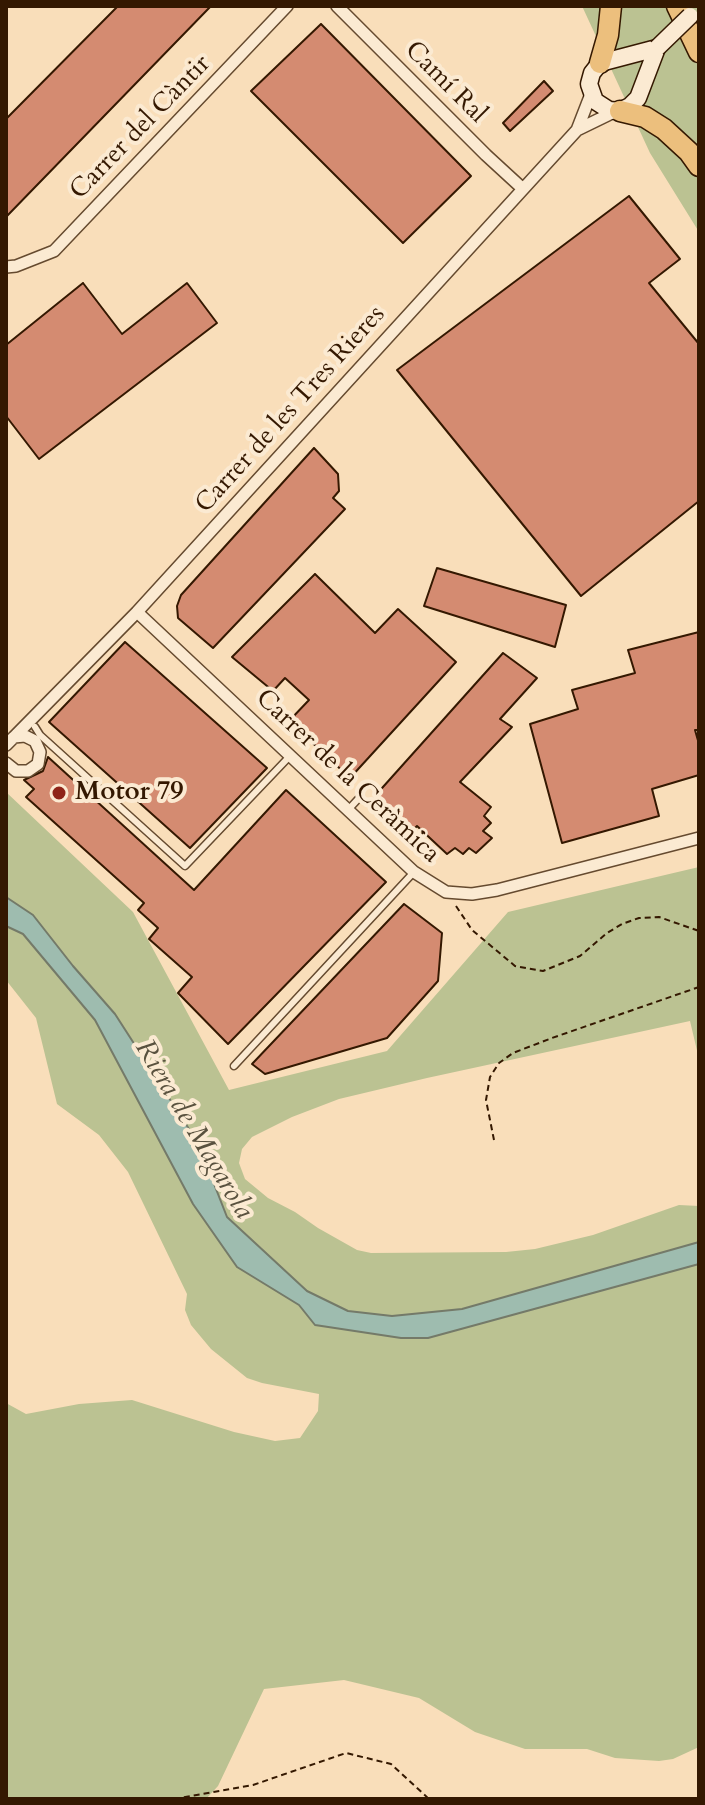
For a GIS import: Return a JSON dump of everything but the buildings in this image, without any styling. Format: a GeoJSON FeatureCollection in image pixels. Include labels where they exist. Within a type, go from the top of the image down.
{"type":"FeatureCollection","features":[{"type":"Feature","properties":{"kind":"highway"},"geometry":{"type":"LineString","coordinates":[[600,63],[608,35],[611,6]]}},
{"type":"Feature","properties":{"kind":"highway"},"geometry":{"type":"LineString","coordinates":[[677,6],[699,52]]}},
{"type":"Feature","properties":{"kind":"highway"},"geometry":{"type":"LineString","coordinates":[[618,111],[645,117],[664,129],[699,166]]}},
{"type":"Feature","properties":{"kind":"main road"},"geometry":{"type":"LineString","coordinates":[[657,48],[600,63],[590,79],[591,94],[599,106],[618,111],[634,102],[657,48],[699,8]]}},
{"type":"Feature","properties":{"kind":"main road"},"geometry":{"type":"LineString","coordinates":[[621,59],[637,70],[641,87]]}},
{"type":"Feature","properties":{"kind":"street","name":"Carrer del Càntir"},"geometry":{"type":"LineString","coordinates":[[11,266],[54,251],[287,6]]}},
{"type":"Feature","properties":{"kind":"street","name":"Camí Ral"},"geometry":{"type":"LineString","coordinates":[[337,6],[523,189]]}},
{"type":"Feature","properties":{"kind":"street","name":"Carrer de les Tres Rieres"},"geometry":{"type":"LineString","coordinates":[[10,741],[35,722],[577,130],[591,94]]}},
{"type":"Feature","properties":{"kind":"street","name":"Carrer de les Tres Rieres"},"geometry":{"type":"LineString","coordinates":[[577,130],[618,111]]}},
{"type":"Feature","properties":{"kind":"street","name":"Carrer de la Ceràmica"},"geometry":{"type":"LineString","coordinates":[[137,612],[414,872],[446,892],[472,894],[497,890],[699,838]]}},
{"type":"Feature","properties":{"kind":"street"},"geometry":{"type":"LineString","coordinates":[[6,763],[16,771],[33,769],[40,758],[35,741],[35,722]]}},
{"type":"Feature","properties":{"kind":"street","name":"Carrer de les Tres Rieres"},"geometry":{"type":"LineString","coordinates":[[10,741],[25,736],[35,741]]}},
{"type":"Feature","properties":{"kind":"lane"},"geometry":{"type":"LineString","coordinates":[[35,722],[40,735],[185,866],[290,756]]}},
{"type":"Feature","properties":{"kind":"lane"},"geometry":{"type":"LineString","coordinates":[[348,810],[360,797]]}},
{"type":"Feature","properties":{"kind":"lane"},"geometry":{"type":"LineString","coordinates":[[234,1066],[414,872]]}},
{"type":"Feature","properties":{"kind":"path"},"geometry":{"type":"LineString","coordinates":[[446,892],[472,930],[515,966],[543,971],[580,956],[607,933],[639,918],[659,917],[699,931]]}},
{"type":"Feature","properties":{"kind":"path"},"geometry":{"type":"LineString","coordinates":[[494,1140],[486,1100],[490,1077],[499,1063],[513,1053],[552,1038],[699,987]]}},
{"type":"Feature","properties":{"kind":"path"},"geometry":{"type":"LineString","coordinates":[[174,1799],[253,1785],[346,1753],[391,1764],[429,1799]]}},
{"type":"Feature","properties":{"kind":"green space"},"geometry":{"type":"Polygon","coordinates":[[[582,6],[699,6],[699,232],[650,153],[582,6]]]}},
{"type":"Feature","properties":{"kind":"green space"},"geometry":{"type":"Polygon","coordinates":[[[6,792],[133,912],[229,1090],[387,1051],[508,912],[699,867],[699,1059],[690,1021],[427,1078],[339,1099],[292,1117],[252,1137],[242,1149],[239,1163],[245,1179],[268,1198],[357,1250],[371,1253],[535,1249],[593,1235],[679,1205],[699,1206],[699,1242],[462,1309],[391,1316],[348,1311],[307,1291],[227,1217],[198,1143],[115,1014],[33,915],[6,897],[6,792]]]}},
{"type":"Feature","properties":{"kind":"green space"},"geometry":{"type":"Polygon","coordinates":[[[6,926],[23,934],[95,1020],[193,1204],[237,1267],[299,1305],[315,1325],[401,1338],[428,1338],[699,1264],[699,1747],[673,1759],[659,1761],[615,1758],[587,1749],[525,1749],[475,1732],[419,1698],[344,1680],[264,1689],[218,1786],[206,1799],[6,1799],[6,1403],[26,1414],[79,1404],[132,1400],[234,1432],[275,1441],[300,1438],[318,1411],[319,1394],[247,1378],[211,1349],[191,1325],[185,1310],[187,1294],[128,1172],[99,1135],[57,1104],[36,1018],[6,980],[6,926]]]}},
{"type":"Feature","properties":{"kind":"shaded area"},"geometry":{"type":"Polygon","coordinates":[[[6,897],[33,915],[115,1014],[198,1143],[227,1217],[307,1291],[348,1311],[392,1316],[462,1309],[699,1242],[699,1264],[428,1338],[401,1338],[315,1325],[299,1305],[237,1267],[193,1204],[95,1020],[23,934],[6,926],[6,897]]]}},
{"type":"Feature","properties":{"kind":"place","name":"Motor 79"},"geometry":{"type":"Point","coordinates":[59,793]}},
{"type":"Feature","properties":{"kind":"water label","name":"Riera de Magarola"},"geometry":{"type":"Point","coordinates":[193,1130]}}]}
